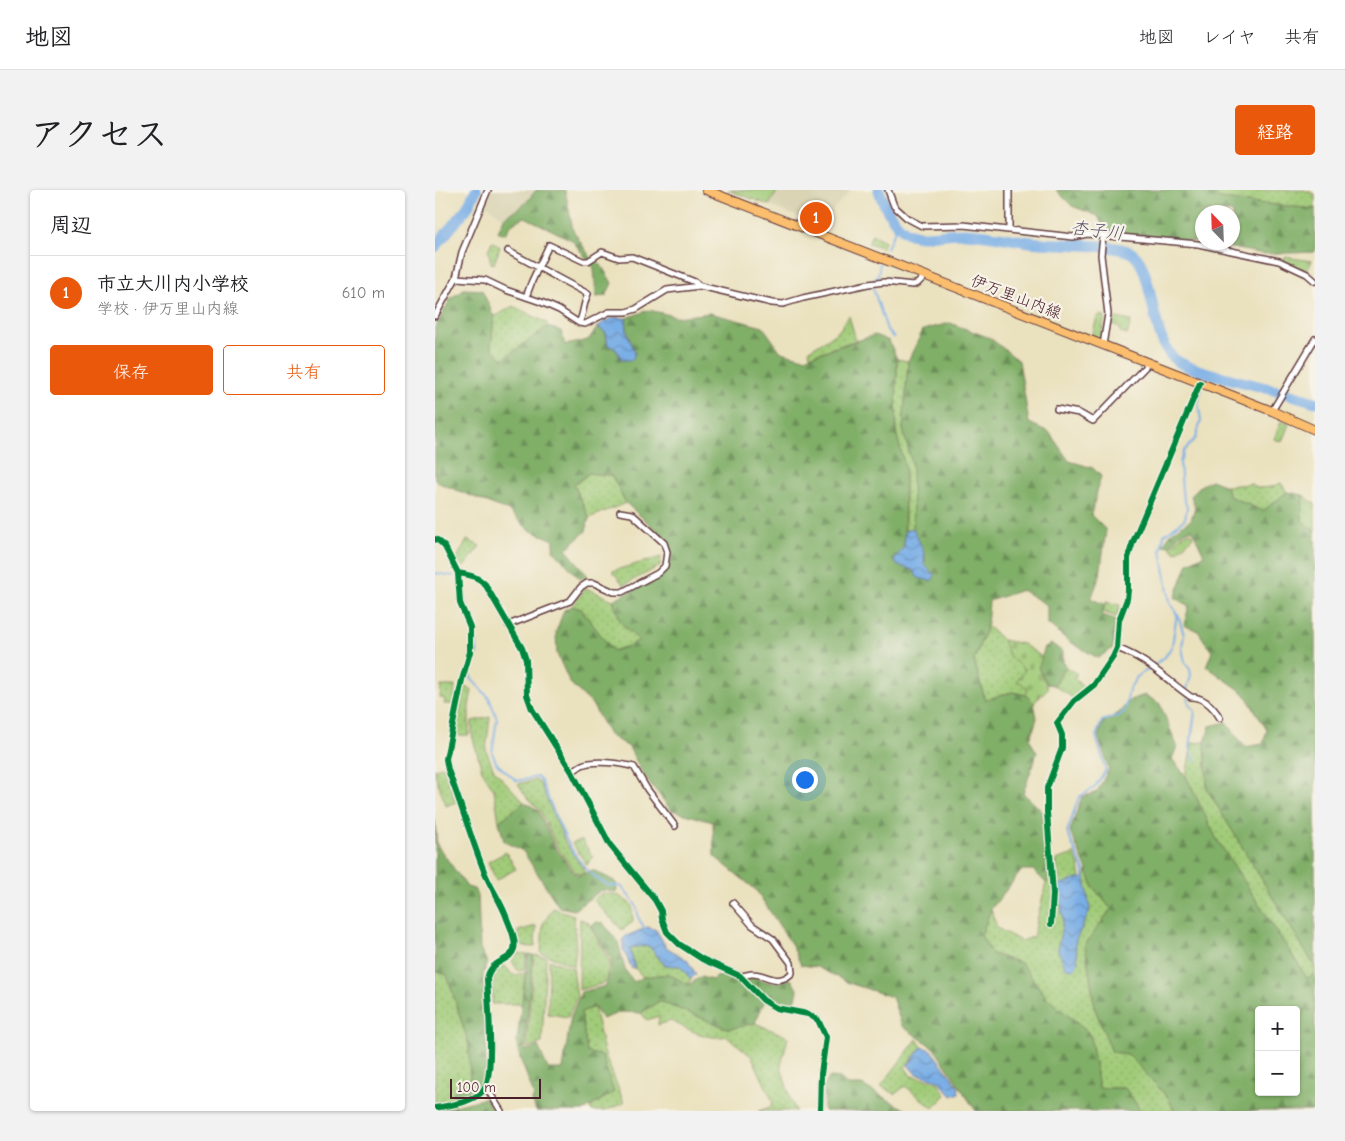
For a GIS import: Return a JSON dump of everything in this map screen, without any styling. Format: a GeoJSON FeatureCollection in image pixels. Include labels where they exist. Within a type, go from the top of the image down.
{"type":"FeatureCollection","features":[{"type":"Feature","properties":{"kind":"main road","name":"伊万里山内線"},"geometry":{"type":"LineString","coordinates":[[706,190],[1272,411],[1315,430]]}},
{"type":"Feature","properties":{"kind":"street"},"geometry":{"type":"LineString","coordinates":[[435,316],[456,278],[462,252],[488,190]]}},
{"type":"Feature","properties":{"kind":"street"},"geometry":{"type":"LineString","coordinates":[[888,190],[894,206],[907,218],[922,226],[963,225],[1073,237],[1087,234],[1198,244],[1279,261],[1307,274],[1315,281]]}},
{"type":"Feature","properties":{"kind":"street"},"geometry":{"type":"LineString","coordinates":[[1009,190],[1009,230]]}},
{"type":"Feature","properties":{"kind":"street"},"geometry":{"type":"LineString","coordinates":[[1103,236],[1101,255],[1108,314],[1103,345]]}},
{"type":"Feature","properties":{"kind":"street"},"geometry":{"type":"LineString","coordinates":[[526,297],[549,245],[583,261],[588,261],[602,252],[619,258],[632,257],[695,282],[700,286]]}},
{"type":"Feature","properties":{"kind":"street"},"geometry":{"type":"LineString","coordinates":[[509,251],[588,294],[583,305],[584,313],[579,323]]}},
{"type":"Feature","properties":{"kind":"street"},"geometry":{"type":"LineString","coordinates":[[456,278],[485,280],[559,310],[579,323],[585,324],[609,312],[626,312],[636,309],[667,290],[700,286],[783,304],[868,284],[885,282],[913,285],[925,276]]}},
{"type":"Feature","properties":{"kind":"street"},"geometry":{"type":"LineString","coordinates":[[1272,411],[1315,339]]}},
{"type":"Feature","properties":{"kind":"street"},"geometry":{"type":"LineString","coordinates":[[1057,409],[1079,413],[1093,421],[1149,363]]}},
{"type":"Feature","properties":{"kind":"street"},"geometry":{"type":"LineString","coordinates":[[1051,924],[1053,884],[1047,788],[1062,748],[1062,735],[1057,723],[1073,701],[1094,685],[1117,648],[1119,620],[1128,590],[1128,558],[1133,542],[1200,383]]}},
{"type":"Feature","properties":{"kind":"street"},"geometry":{"type":"LineString","coordinates":[[508,625],[570,601],[581,587],[587,583],[594,583],[614,592],[622,592],[658,573],[665,566],[667,552],[664,543],[633,514],[620,512]]}},
{"type":"Feature","properties":{"kind":"street"},"geometry":{"type":"LineString","coordinates":[[435,539],[445,547],[458,573],[460,603],[470,627],[470,652],[462,680],[446,759],[448,770],[485,873],[504,912],[513,936],[514,949],[509,956],[492,966],[487,979],[490,1063],[487,1087],[483,1092],[469,1099],[435,1108]]}},
{"type":"Feature","properties":{"kind":"street"},"geometry":{"type":"LineString","coordinates":[[458,573],[480,578],[485,584],[522,648],[526,660],[529,703],[571,772],[610,845],[655,900],[667,932],[679,944],[702,959],[740,976],[763,1000],[776,1008],[808,1014],[818,1020],[824,1029],[826,1037],[821,1074],[820,1111]]}},
{"type":"Feature","properties":{"kind":"street"},"geometry":{"type":"LineString","coordinates":[[1117,648],[1149,664],[1191,697],[1197,697],[1214,708],[1219,718]]}},
{"type":"Feature","properties":{"kind":"street"},"geometry":{"type":"LineString","coordinates":[[571,772],[582,765],[590,763],[623,764],[634,767],[647,789],[675,826]]}},
{"type":"Feature","properties":{"kind":"street"},"geometry":{"type":"LineString","coordinates":[[733,903],[751,925],[773,938],[791,964],[792,972],[787,977],[773,980],[753,974],[740,976]]}},
{"type":"Feature","properties":{"kind":"street"},"geometry":{"type":"LineString","coordinates":[[487,1087],[501,1111]]}},
{"type":"Feature","properties":{"kind":"shaded area"},"geometry":{"type":"Polygon","coordinates":[[[490,190],[536,190],[526,203],[504,218],[483,203],[490,190]]]}},
{"type":"Feature","properties":{"kind":"shaded area"},"geometry":{"type":"Polygon","coordinates":[[[728,190],[851,190],[834,208],[827,228],[728,190]]]}},
{"type":"Feature","properties":{"kind":"green space"},"geometry":{"type":"Polygon","coordinates":[[[536,190],[565,190],[573,230],[590,257],[601,265],[612,283],[606,296],[596,297],[594,268],[572,240],[525,217],[514,222],[505,234],[498,232],[504,218],[526,203],[536,190]]]}},
{"type":"Feature","properties":{"kind":"green space"},"geometry":{"type":"Polygon","coordinates":[[[728,190],[778,190],[769,205],[728,190]]]}},
{"type":"Feature","properties":{"kind":"green space"},"geometry":{"type":"Polygon","coordinates":[[[1056,190],[1212,190],[1220,199],[1315,209],[1315,252],[1263,254],[1240,249],[1240,205],[1195,205],[1195,241],[1105,232],[1098,216],[1072,206],[1056,190]]]}},
{"type":"Feature","properties":{"kind":"green space"},"geometry":{"type":"Polygon","coordinates":[[[1212,190],[1304,190],[1315,194],[1315,209],[1220,199],[1212,190]]]}},
{"type":"Feature","properties":{"kind":"green space"},"geometry":{"type":"Polygon","coordinates":[[[872,234],[885,241],[883,248],[868,243],[872,234]]]}},
{"type":"Feature","properties":{"kind":"green space"},"geometry":{"type":"Polygon","coordinates":[[[492,241],[500,247],[494,264],[491,263],[488,250],[492,241]]]}},
{"type":"Feature","properties":{"kind":"green space"},"geometry":{"type":"Polygon","coordinates":[[[1285,257],[1312,261],[1307,271],[1283,260],[1285,257]]]}},
{"type":"Feature","properties":{"kind":"green space"},"geometry":{"type":"Polygon","coordinates":[[[464,289],[482,290],[494,317],[491,348],[503,359],[547,327],[561,331],[565,345],[588,340],[598,327],[606,333],[608,345],[616,349],[621,360],[635,353],[627,332],[626,318],[649,310],[678,317],[710,313],[763,327],[781,352],[804,358],[875,335],[889,341],[897,359],[896,432],[905,467],[904,547],[897,565],[934,576],[924,564],[925,555],[913,528],[912,464],[903,429],[908,361],[923,330],[950,323],[990,338],[1019,361],[1029,423],[1049,432],[1069,461],[1093,468],[1101,476],[1091,515],[1106,530],[1100,575],[1091,599],[1104,604],[1102,615],[1115,619],[1113,648],[1098,658],[1070,642],[1047,623],[1047,605],[1022,590],[989,601],[987,626],[974,660],[985,700],[1012,692],[1026,695],[1034,703],[1037,718],[1030,740],[1037,753],[1023,793],[1042,811],[1049,876],[1046,883],[1033,870],[1022,870],[991,909],[981,936],[992,954],[1021,963],[1047,998],[1090,1034],[1099,1088],[1125,1088],[1141,1111],[976,1111],[934,1048],[902,1026],[892,997],[849,983],[817,967],[801,965],[792,945],[756,890],[714,856],[713,822],[671,810],[643,774],[629,747],[609,735],[592,704],[570,683],[557,654],[556,632],[564,610],[572,606],[581,609],[613,651],[629,646],[639,640],[621,623],[613,600],[661,575],[671,560],[669,542],[626,503],[612,476],[589,473],[574,485],[589,518],[586,531],[566,549],[588,576],[580,579],[553,550],[554,540],[529,530],[509,511],[435,480],[435,328],[451,298],[464,289]]]}},
{"type":"Feature","properties":{"kind":"green space"},"geometry":{"type":"Polygon","coordinates":[[[513,306],[547,323],[547,327],[503,360],[491,348],[494,317],[513,306]]]}},
{"type":"Feature","properties":{"kind":"green space"},"geometry":{"type":"Polygon","coordinates":[[[849,316],[856,340],[810,356],[809,350],[838,332],[849,316]]]}},
{"type":"Feature","properties":{"kind":"green space"},"geometry":{"type":"Polygon","coordinates":[[[1105,316],[1101,339],[1092,336],[1097,317],[1105,316]]]}},
{"type":"Feature","properties":{"kind":"green space"},"geometry":{"type":"Polygon","coordinates":[[[1117,318],[1131,321],[1127,335],[1120,332],[1120,328],[1110,324],[1110,321],[1117,318]]]}},
{"type":"Feature","properties":{"kind":"green space"},"geometry":{"type":"Polygon","coordinates":[[[897,359],[908,361],[903,429],[912,464],[913,528],[905,531],[905,467],[896,432],[897,359]]]}},
{"type":"Feature","properties":{"kind":"green space"},"geometry":{"type":"Polygon","coordinates":[[[1281,421],[1289,424],[1282,442],[1274,439],[1281,421]]]}},
{"type":"Feature","properties":{"kind":"green space"},"geometry":{"type":"Polygon","coordinates":[[[589,473],[612,476],[626,503],[589,518],[574,485],[589,473]]]}},
{"type":"Feature","properties":{"kind":"green space"},"geometry":{"type":"Polygon","coordinates":[[[1211,480],[1226,486],[1229,496],[1263,511],[1287,492],[1303,495],[1302,521],[1315,532],[1315,967],[1207,789],[1205,742],[1210,726],[1226,722],[1245,747],[1263,744],[1267,730],[1244,693],[1206,666],[1212,652],[1198,631],[1184,625],[1189,606],[1175,598],[1188,563],[1204,555],[1192,529],[1179,535],[1170,546],[1163,545],[1172,532],[1191,520],[1195,507],[1191,496],[1200,486],[1211,480]]]}},
{"type":"Feature","properties":{"kind":"green space"},"geometry":{"type":"Polygon","coordinates":[[[1281,483],[1287,492],[1263,511],[1229,496],[1226,486],[1252,484],[1257,488],[1272,487],[1281,483]]]}},
{"type":"Feature","properties":{"kind":"green space"},"geometry":{"type":"Polygon","coordinates":[[[1303,495],[1315,504],[1315,532],[1302,521],[1303,495]]]}},
{"type":"Feature","properties":{"kind":"green space"},"geometry":{"type":"Polygon","coordinates":[[[1191,532],[1193,537],[1177,552],[1170,548],[1181,536],[1191,532]]]}},
{"type":"Feature","properties":{"kind":"green space"},"geometry":{"type":"Polygon","coordinates":[[[467,540],[480,546],[464,567],[456,560],[467,540]]]}},
{"type":"Feature","properties":{"kind":"green space"},"geometry":{"type":"Polygon","coordinates":[[[661,557],[660,566],[624,585],[612,571],[661,557]]]}},
{"type":"Feature","properties":{"kind":"green space"},"geometry":{"type":"Polygon","coordinates":[[[586,588],[613,600],[621,623],[639,640],[629,646],[613,651],[581,609],[572,606],[586,588]]]}},
{"type":"Feature","properties":{"kind":"green space"},"geometry":{"type":"Polygon","coordinates":[[[1106,602],[1120,605],[1117,617],[1103,612],[1106,602]]]}},
{"type":"Feature","properties":{"kind":"green space"},"geometry":{"type":"Polygon","coordinates":[[[987,626],[1003,640],[1010,657],[1026,670],[1028,689],[1026,695],[1012,692],[985,700],[974,660],[987,626]]]}},
{"type":"Feature","properties":{"kind":"green space"},"geometry":{"type":"Polygon","coordinates":[[[1003,640],[1023,644],[1042,657],[1038,668],[1048,688],[1034,703],[1026,695],[1028,689],[1017,680],[1025,670],[1010,657],[1003,640]]]}},
{"type":"Feature","properties":{"kind":"green space"},"geometry":{"type":"Polygon","coordinates":[[[1052,644],[1063,652],[1063,661],[1066,667],[1054,685],[1047,684],[1038,668],[1045,647],[1052,644]]]}},
{"type":"Feature","properties":{"kind":"green space"},"geometry":{"type":"Polygon","coordinates":[[[1066,667],[1077,674],[1074,678],[1085,689],[1073,698],[1054,685],[1066,667]]]}},
{"type":"Feature","properties":{"kind":"green space"},"geometry":{"type":"Polygon","coordinates":[[[441,686],[455,686],[454,704],[444,704],[445,699],[440,698],[441,686]]]}},
{"type":"Feature","properties":{"kind":"green space"},"geometry":{"type":"Polygon","coordinates":[[[465,687],[472,690],[469,707],[469,735],[454,736],[465,687]]]}},
{"type":"Feature","properties":{"kind":"green space"},"geometry":{"type":"Polygon","coordinates":[[[1145,695],[1160,704],[1177,746],[1172,759],[1186,776],[1216,838],[1307,978],[1315,974],[1315,1111],[1174,1111],[1169,1099],[1128,1054],[1112,1052],[1095,1009],[1085,945],[1111,909],[1093,887],[1070,831],[1082,797],[1097,792],[1109,769],[1098,736],[1103,722],[1119,713],[1130,700],[1145,695]]]}},
{"type":"Feature","properties":{"kind":"green space"},"geometry":{"type":"Polygon","coordinates":[[[490,717],[486,750],[494,770],[524,802],[499,822],[494,790],[482,771],[472,735],[472,721],[490,717]]]}},
{"type":"Feature","properties":{"kind":"green space"},"geometry":{"type":"Polygon","coordinates":[[[1205,742],[1207,789],[1315,967],[1315,974],[1307,978],[1216,838],[1186,776],[1192,743],[1205,742]]]}},
{"type":"Feature","properties":{"kind":"green space"},"geometry":{"type":"Polygon","coordinates":[[[444,766],[456,802],[446,806],[435,774],[435,769],[444,766]]]}},
{"type":"Feature","properties":{"kind":"green space"},"geometry":{"type":"Polygon","coordinates":[[[535,780],[540,783],[566,844],[585,871],[578,875],[558,849],[540,810],[528,799],[518,784],[535,780]]]}},
{"type":"Feature","properties":{"kind":"green space"},"geometry":{"type":"Polygon","coordinates":[[[524,802],[538,810],[556,849],[577,876],[593,870],[616,882],[617,892],[601,890],[574,910],[559,907],[523,851],[504,841],[499,822],[524,802]]]}},
{"type":"Feature","properties":{"kind":"green space"},"geometry":{"type":"Polygon","coordinates":[[[435,821],[437,845],[467,887],[474,889],[478,896],[480,948],[487,962],[483,975],[487,1065],[483,1085],[473,1092],[454,1099],[453,1092],[470,1083],[469,1045],[447,975],[435,971],[435,821]]]}},
{"type":"Feature","properties":{"kind":"green space"},"geometry":{"type":"Polygon","coordinates":[[[582,840],[593,857],[587,865],[572,843],[582,840]]]}},
{"type":"Feature","properties":{"kind":"green space"},"geometry":{"type":"Polygon","coordinates":[[[506,852],[516,869],[496,880],[488,862],[506,852]]]}},
{"type":"Feature","properties":{"kind":"green space"},"geometry":{"type":"Polygon","coordinates":[[[1074,854],[1079,865],[1081,878],[1059,886],[1063,919],[1058,950],[1078,962],[1075,942],[1090,910],[1085,879],[1087,870],[1093,887],[1111,909],[1085,945],[1095,1009],[1112,1052],[1128,1054],[1169,1099],[1174,1111],[1141,1111],[1125,1088],[1099,1088],[1090,1034],[1047,998],[1021,963],[992,954],[981,936],[991,909],[997,928],[1021,941],[1033,937],[1049,876],[1059,884],[1056,860],[1074,854]]]}},
{"type":"Feature","properties":{"kind":"green space"},"geometry":{"type":"Polygon","coordinates":[[[602,893],[618,895],[632,905],[633,922],[622,930],[593,900],[602,893]]]}},
{"type":"Feature","properties":{"kind":"green space"},"geometry":{"type":"Polygon","coordinates":[[[553,908],[574,915],[576,949],[574,966],[541,953],[543,924],[553,908]]]}},
{"type":"Feature","properties":{"kind":"green space"},"geometry":{"type":"Polygon","coordinates":[[[580,919],[588,922],[610,962],[605,983],[579,990],[580,919]]]}},
{"type":"Feature","properties":{"kind":"green space"},"geometry":{"type":"Polygon","coordinates":[[[595,922],[603,923],[618,942],[625,970],[634,982],[643,977],[669,974],[688,985],[701,977],[712,980],[722,974],[739,980],[750,977],[772,983],[791,979],[798,991],[794,1006],[765,1000],[755,1023],[729,1029],[659,1001],[641,1013],[621,1012],[602,1019],[594,1007],[581,1012],[587,1052],[602,1056],[614,1092],[583,1111],[536,1111],[532,1100],[534,1095],[520,1058],[517,1041],[528,954],[533,955],[524,1051],[538,1046],[548,1069],[563,1069],[571,1016],[581,992],[606,986],[612,961],[591,926],[595,922]]]}},
{"type":"Feature","properties":{"kind":"green space"},"geometry":{"type":"Polygon","coordinates":[[[536,926],[535,947],[519,946],[518,931],[536,926]]]}},
{"type":"Feature","properties":{"kind":"green space"},"geometry":{"type":"Polygon","coordinates":[[[649,946],[664,965],[680,966],[691,979],[688,985],[669,974],[643,977],[635,968],[630,950],[634,947],[649,946]]]}},
{"type":"Feature","properties":{"kind":"green space"},"geometry":{"type":"Polygon","coordinates":[[[518,953],[527,954],[524,970],[518,971],[512,961],[518,953]]]}},
{"type":"Feature","properties":{"kind":"green space"},"geometry":{"type":"Polygon","coordinates":[[[534,955],[546,957],[542,1043],[526,1048],[534,955]]]}},
{"type":"Feature","properties":{"kind":"green space"},"geometry":{"type":"Polygon","coordinates":[[[549,960],[573,968],[577,997],[568,1017],[548,1014],[549,960]]]}},
{"type":"Feature","properties":{"kind":"green space"},"geometry":{"type":"Polygon","coordinates":[[[503,964],[513,975],[525,973],[522,1004],[492,1004],[494,972],[503,964]]]}},
{"type":"Feature","properties":{"kind":"green space"},"geometry":{"type":"Polygon","coordinates":[[[435,971],[447,974],[469,1045],[470,1083],[453,1092],[454,1099],[435,1103],[435,971]]]}},
{"type":"Feature","properties":{"kind":"green space"},"geometry":{"type":"Polygon","coordinates":[[[659,1001],[729,1029],[755,1023],[788,1037],[781,1066],[790,1098],[796,1111],[758,1111],[770,1107],[773,1102],[752,1057],[727,1036],[705,1036],[671,1021],[658,1025],[659,1016],[647,1020],[641,1013],[659,1001]]]}},
{"type":"Feature","properties":{"kind":"green space"},"geometry":{"type":"Polygon","coordinates":[[[594,1007],[604,1052],[624,1103],[605,1111],[592,1111],[590,1107],[614,1092],[587,1052],[581,1012],[594,1007]]]}},
{"type":"Feature","properties":{"kind":"green space"},"geometry":{"type":"Polygon","coordinates":[[[917,1039],[922,1047],[905,1067],[911,1076],[937,1081],[946,1095],[933,1108],[905,1086],[895,1094],[881,1086],[917,1039]]]}},
{"type":"Feature","properties":{"kind":"green space"},"geometry":{"type":"Polygon","coordinates":[[[830,1077],[840,1078],[848,1085],[862,1085],[908,1111],[824,1111],[824,1086],[830,1077]]]}},
{"type":"Feature","properties":{"kind":"green space"},"geometry":{"type":"Polygon","coordinates":[[[486,1098],[492,1111],[436,1111],[486,1098]]]}},
{"type":"Feature","properties":{"kind":"water"},"geometry":{"type":"Polygon","coordinates":[[[616,317],[626,318],[627,332],[635,353],[632,360],[622,360],[616,349],[608,345],[606,333],[598,327],[605,321],[616,317]]]}},
{"type":"Feature","properties":{"kind":"water"},"geometry":{"type":"Polygon","coordinates":[[[913,528],[925,555],[924,564],[935,576],[931,581],[918,578],[913,570],[897,565],[894,560],[904,547],[905,531],[913,528]]]}},
{"type":"Feature","properties":{"kind":"water"},"geometry":{"type":"Polygon","coordinates":[[[1081,878],[1085,879],[1090,910],[1075,942],[1078,962],[1074,969],[1066,968],[1058,950],[1063,919],[1059,885],[1081,878]]]}},
{"type":"Feature","properties":{"kind":"water"},"geometry":{"type":"Polygon","coordinates":[[[648,927],[656,930],[666,947],[687,960],[696,974],[691,979],[680,966],[665,965],[649,946],[634,947],[630,950],[635,968],[632,969],[623,949],[623,939],[648,927]]]}},
{"type":"Feature","properties":{"kind":"water"},"geometry":{"type":"Polygon","coordinates":[[[922,1047],[931,1050],[958,1086],[959,1093],[952,1096],[938,1080],[915,1073],[908,1065],[922,1047]]]}},
{"type":"Feature","properties":{"kind":"waterway"},"geometry":{"type":"LineString","coordinates":[[435,247],[467,208],[476,190]]}},
{"type":"Feature","properties":{"kind":"waterway","name":"杏子川"},"geometry":{"type":"LineString","coordinates":[[879,190],[883,202],[894,220],[908,233],[914,235],[974,234],[1040,243],[1122,249],[1130,252],[1138,260],[1144,272],[1161,337],[1168,351],[1177,361],[1204,372],[1315,402]]}},
{"type":"Feature","properties":{"kind":"waterway"},"geometry":{"type":"LineString","coordinates":[[887,248],[898,224]]}},
{"type":"Feature","properties":{"kind":"waterway"},"geometry":{"type":"LineString","coordinates":[[873,281],[878,276],[880,263]]}},
{"type":"Feature","properties":{"kind":"waterway"},"geometry":{"type":"LineString","coordinates":[[873,288],[887,330],[894,338]]}},
{"type":"Feature","properties":{"kind":"waterway"},"geometry":{"type":"LineString","coordinates":[[1084,879],[1084,871],[1067,832],[1079,797],[1094,788],[1106,770],[1096,736],[1102,721],[1120,715],[1125,710],[1129,689],[1137,677],[1165,657],[1172,646],[1177,614],[1170,603],[1161,550],[1164,535],[1185,519],[1187,508],[1182,492],[1180,462],[1184,451],[1196,438],[1201,420],[1198,403],[1201,391]]}},
{"type":"Feature","properties":{"kind":"waterway"},"geometry":{"type":"LineString","coordinates":[[435,573],[453,576]]}},
{"type":"Feature","properties":{"kind":"waterway"},"geometry":{"type":"LineString","coordinates":[[462,579],[466,608],[475,622],[477,653],[470,672],[471,678],[489,698],[497,719],[492,753],[497,764],[517,781],[537,777],[541,781],[566,839],[582,865],[608,885],[621,886],[636,905],[639,919],[645,929]]}},
{"type":"Feature","properties":{"kind":"waterway"},"geometry":{"type":"LineString","coordinates":[[1178,615],[1184,635],[1182,647],[1185,663],[1190,669],[1191,675],[1187,689]]}},
{"type":"Feature","properties":{"kind":"waterway"},"geometry":{"type":"LineString","coordinates":[[1188,698],[1189,704],[1195,711],[1190,748],[1196,762]]}},
{"type":"Feature","properties":{"kind":"cycle path"},"geometry":{"type":"LineString","coordinates":[[1051,924],[1053,894],[1047,788],[1062,748],[1062,735],[1057,723],[1074,701],[1094,685],[1117,648],[1119,620],[1127,599],[1128,558],[1133,542],[1200,383]]}},
{"type":"Feature","properties":{"kind":"cycle path"},"geometry":{"type":"LineString","coordinates":[[435,539],[445,547],[458,573],[460,603],[470,627],[470,652],[462,680],[446,759],[448,770],[484,871],[504,910],[515,945],[509,957],[492,967],[487,979],[490,1057],[486,1085],[482,1092],[472,1099],[435,1108]]}},
{"type":"Feature","properties":{"kind":"cycle path"},"geometry":{"type":"LineString","coordinates":[[458,573],[469,575],[485,584],[522,648],[526,660],[527,695],[532,709],[572,772],[610,845],[655,900],[661,911],[667,932],[679,944],[702,959],[740,976],[763,1000],[776,1008],[808,1014],[818,1020],[826,1037],[821,1074],[820,1111]]}},
{"type":"Feature","properties":{"kind":"place","name":"市立大川内小学校"},"geometry":{"type":"Point","coordinates":[816,218]}}]}
